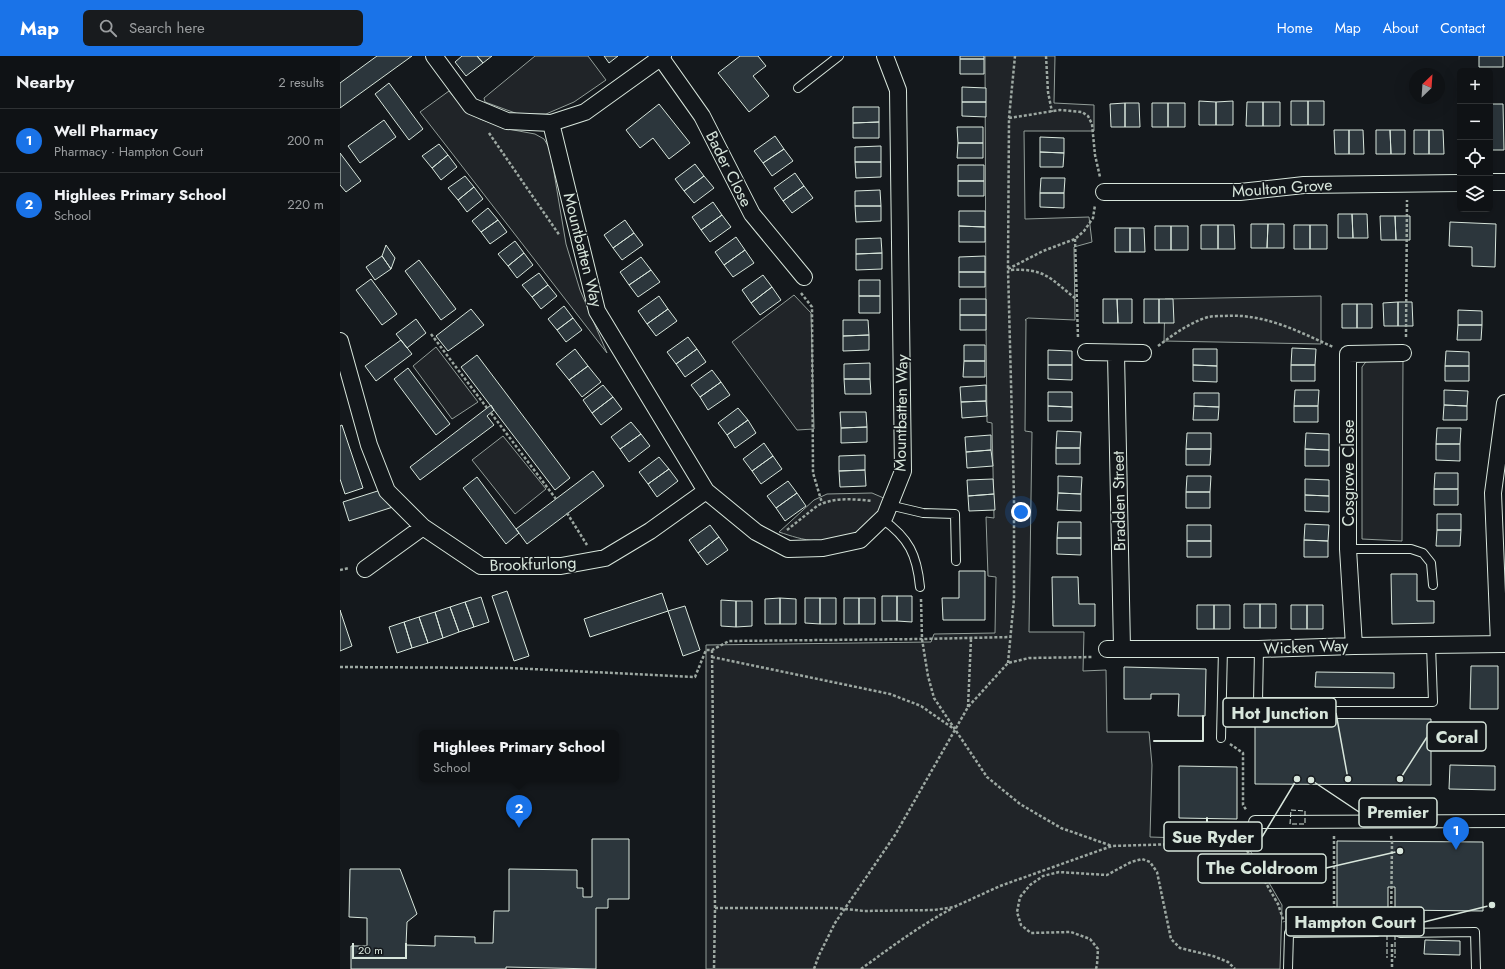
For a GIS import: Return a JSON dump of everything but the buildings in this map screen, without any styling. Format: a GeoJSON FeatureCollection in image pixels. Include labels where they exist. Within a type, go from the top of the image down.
{"type":"FeatureCollection","features":[{"type":"Feature","properties":{"kind":"street"},"geometry":{"type":"LineString","coordinates":[[434,56],[471,106],[507,121],[551,123],[585,112],[662,57]]}},
{"type":"Feature","properties":{"kind":"street","name":"Mountbatten Way"},"geometry":{"type":"LineString","coordinates":[[551,123],[597,311],[706,491],[756,532],[788,550],[823,548],[860,540],[886,512],[904,472],[898,90],[885,56]]}},
{"type":"Feature","properties":{"kind":"street","name":"Bader Close"},"geometry":{"type":"LineString","coordinates":[[662,57],[702,116],[752,214],[804,277]]}},
{"type":"Feature","properties":{"kind":"street"},"geometry":{"type":"LineString","coordinates":[[1493,182],[1505,182]]}},
{"type":"Feature","properties":{"kind":"street","name":"Moulton Grove"},"geometry":{"type":"LineString","coordinates":[[1104,192],[1240,192],[1304,185],[1457,183]]}},
{"type":"Feature","properties":{"kind":"street","name":"Brookfurlong"},"geometry":{"type":"LineString","coordinates":[[340,341],[369,445],[387,491],[423,527],[481,566],[561,566],[604,558],[650,531],[706,491]]}},
{"type":"Feature","properties":{"kind":"street"},"geometry":{"type":"LineString","coordinates":[[1086,352],[1116,354],[1143,353]]}},
{"type":"Feature","properties":{"kind":"street"},"geometry":{"type":"LineString","coordinates":[[1348,354],[1403,353]]}},
{"type":"Feature","properties":{"kind":"street","name":"Bradden Street"},"geometry":{"type":"LineString","coordinates":[[1114,648],[1116,354]]}},
{"type":"Feature","properties":{"kind":"street","name":"Cosgrove Close"},"geometry":{"type":"LineString","coordinates":[[1348,354],[1348,549],[1354,646]]}},
{"type":"Feature","properties":{"kind":"street"},"geometry":{"type":"LineString","coordinates":[[1502,644],[1493,493],[1505,403]]}},
{"type":"Feature","properties":{"kind":"street"},"geometry":{"type":"LineString","coordinates":[[365,568],[423,527]]}},
{"type":"Feature","properties":{"kind":"street","name":"Wicken Way"},"geometry":{"type":"LineString","coordinates":[[1114,648],[1258,649],[1502,644]]}},
{"type":"Feature","properties":{"kind":"street"},"geometry":{"type":"LineString","coordinates":[[1254,822],[1505,821]]}},
{"type":"Feature","properties":{"kind":"lane"},"geometry":{"type":"LineString","coordinates":[[798,88],[839,56]]}},
{"type":"Feature","properties":{"kind":"lane"},"geometry":{"type":"LineString","coordinates":[[886,512],[955,514],[956,561]]}},
{"type":"Feature","properties":{"kind":"lane"},"geometry":{"type":"LineString","coordinates":[[886,512],[910,548],[918,566],[920,587]]}},
{"type":"Feature","properties":{"kind":"lane"},"geometry":{"type":"LineString","coordinates":[[1348,549],[1411,549],[1423,553],[1431,563],[1433,585]]}},
{"type":"Feature","properties":{"kind":"lane"},"geometry":{"type":"LineString","coordinates":[[1258,649],[1258,702],[1432,702],[1431,645]]}},
{"type":"Feature","properties":{"kind":"lane"},"geometry":{"type":"LineString","coordinates":[[1221,738],[1223,648]]}},
{"type":"Feature","properties":{"kind":"lane"},"geometry":{"type":"LineString","coordinates":[[1288,969],[1289,933],[1377,932]]}},
{"type":"Feature","properties":{"kind":"lane"},"geometry":{"type":"LineString","coordinates":[[1400,933],[1475,932],[1476,969]]}},
{"type":"Feature","properties":{"kind":"path"},"geometry":{"type":"LineString","coordinates":[[814,969],[819,955],[844,908],[895,835],[968,707],[1008,663],[1014,600],[1014,497],[1009,269],[1009,118],[1015,56]]}},
{"type":"Feature","properties":{"kind":"path"},"geometry":{"type":"LineString","coordinates":[[1046,56],[1048,92],[1052,112]]}},
{"type":"Feature","properties":{"kind":"path"},"geometry":{"type":"LineString","coordinates":[[1009,118],[1060,110],[1082,112],[1088,116],[1092,124],[1095,155],[1104,192],[1094,206],[1093,218],[1084,231],[1075,239],[1043,251],[1009,269]]}},
{"type":"Feature","properties":{"kind":"path"},"geometry":{"type":"LineString","coordinates":[[488,131],[562,239]]}},
{"type":"Feature","properties":{"kind":"path"},"geometry":{"type":"LineString","coordinates":[[1403,353],[1406,350],[1407,184]]}},
{"type":"Feature","properties":{"kind":"path"},"geometry":{"type":"LineString","coordinates":[[1075,239],[1078,352],[1086,352]]}},
{"type":"Feature","properties":{"kind":"path"},"geometry":{"type":"LineString","coordinates":[[1009,269],[1026,269],[1046,274],[1076,299]]}},
{"type":"Feature","properties":{"kind":"path"},"geometry":{"type":"LineString","coordinates":[[804,277],[799,290],[812,307],[813,472],[822,503]]}},
{"type":"Feature","properties":{"kind":"path"},"geometry":{"type":"LineString","coordinates":[[1143,353],[1154,349],[1184,327],[1210,317],[1238,315],[1267,320],[1299,332],[1348,354]]}},
{"type":"Feature","properties":{"kind":"path"},"geometry":{"type":"LineString","coordinates":[[430,334],[487,408]]}},
{"type":"Feature","properties":{"kind":"path"},"geometry":{"type":"LineString","coordinates":[[491,413],[556,499]]}},
{"type":"Feature","properties":{"kind":"path"},"geometry":{"type":"LineString","coordinates":[[773,541],[822,503],[848,499],[873,501],[886,512]]}},
{"type":"Feature","properties":{"kind":"path"},"geometry":{"type":"LineString","coordinates":[[567,513],[596,560]]}},
{"type":"Feature","properties":{"kind":"path"},"geometry":{"type":"LineString","coordinates":[[920,587],[922,639],[928,676],[934,698],[987,777],[1020,804],[1061,828],[1112,846]]}},
{"type":"Feature","properties":{"kind":"path"},"geometry":{"type":"LineString","coordinates":[[340,667],[510,668],[695,677],[706,650],[712,650],[728,641],[1011,637]]}},
{"type":"Feature","properties":{"kind":"path"},"geometry":{"type":"LineString","coordinates":[[968,707],[971,638]]}},
{"type":"Feature","properties":{"kind":"path"},"geometry":{"type":"LineString","coordinates":[[1008,663],[1029,658],[1099,656],[1114,648]]}},
{"type":"Feature","properties":{"kind":"path"},"geometry":{"type":"LineString","coordinates":[[712,650],[715,908],[714,969]]}},
{"type":"Feature","properties":{"kind":"path"},"geometry":{"type":"LineString","coordinates":[[712,657],[890,694],[921,706],[956,730]]}},
{"type":"Feature","properties":{"kind":"path"},"geometry":{"type":"LineString","coordinates":[[1221,738],[1243,753],[1243,805],[1254,822]]}},
{"type":"Feature","properties":{"kind":"path"},"geometry":{"type":"LineString","coordinates":[[1333,822],[1334,933]]}},
{"type":"Feature","properties":{"kind":"path"},"geometry":{"type":"LineString","coordinates":[[861,969],[937,916],[954,907],[1000,886],[1112,846],[1242,842],[1278,904],[1289,933]]}},
{"type":"Feature","properties":{"kind":"path"},"geometry":{"type":"LineString","coordinates":[[1391,887],[1392,842]]}},
{"type":"Feature","properties":{"kind":"path"},"geometry":{"type":"LineString","coordinates":[[1096,969],[1098,949],[1090,939],[1071,932],[1031,933],[1021,925],[1017,912],[1020,897],[1030,885],[1043,876],[1059,872],[1107,875],[1131,862],[1142,859],[1150,862],[1157,872],[1171,939],[1180,948],[1213,956],[1228,962],[1235,969]]}},
{"type":"Feature","properties":{"kind":"path"},"geometry":{"type":"LineString","coordinates":[[715,908],[934,910],[954,907]]}},
{"type":"Feature","properties":{"kind":"shaded area"},"geometry":{"type":"Polygon","coordinates":[[[535,56],[588,56],[606,80],[574,102],[546,114],[518,114],[485,102],[484,98],[535,56]]]}},
{"type":"Feature","properties":{"kind":"shaded area"},"geometry":{"type":"Polygon","coordinates":[[[985,56],[1055,56],[1054,103],[1094,105],[1094,131],[1024,131],[1025,219],[1089,217],[1092,242],[1074,247],[1075,320],[1028,318],[1025,320],[1025,431],[1032,432],[1029,632],[1084,632],[1083,671],[1106,670],[1107,732],[1149,732],[1152,765],[1150,837],[1244,840],[1282,905],[1280,969],[706,969],[706,645],[931,642],[934,634],[995,633],[996,577],[988,576],[986,517],[994,518],[992,423],[987,422],[985,56]]]}},
{"type":"Feature","properties":{"kind":"shaded area"},"geometry":{"type":"Polygon","coordinates":[[[449,91],[463,108],[480,119],[508,129],[535,134],[544,139],[550,149],[566,244],[580,290],[607,353],[420,112],[449,91]]]}},
{"type":"Feature","properties":{"kind":"shaded area"},"geometry":{"type":"Polygon","coordinates":[[[794,295],[811,313],[814,429],[797,430],[732,342],[794,295]]]}},
{"type":"Feature","properties":{"kind":"shaded area"},"geometry":{"type":"Polygon","coordinates":[[[1321,296],[1321,344],[1164,341],[1165,299],[1321,296]]]}},
{"type":"Feature","properties":{"kind":"shaded area"},"geometry":{"type":"Polygon","coordinates":[[[436,347],[478,402],[452,419],[413,366],[436,347]]]}},
{"type":"Feature","properties":{"kind":"shaded area"},"geometry":{"type":"Polygon","coordinates":[[[1368,359],[1403,359],[1402,541],[1362,539],[1362,367],[1368,359]]]}},
{"type":"Feature","properties":{"kind":"shaded area"},"geometry":{"type":"Polygon","coordinates":[[[503,436],[546,489],[515,514],[472,460],[503,436]]]}},
{"type":"Feature","properties":{"kind":"shaded area"},"geometry":{"type":"Polygon","coordinates":[[[872,493],[886,499],[879,513],[859,531],[825,541],[802,539],[779,532],[814,500],[827,494],[872,493]]]}},
{"type":"Feature","properties":{"kind":"fence"},"geometry":{"type":"LineString","coordinates":[[1291,810],[1305,811],[1305,824],[1290,824],[1291,810]]}},
{"type":"Feature","properties":{"kind":"fence"},"geometry":{"type":"LineString","coordinates":[[1396,814],[1409,814],[1408,825],[1395,825],[1396,814]]}},
{"type":"Feature","properties":{"kind":"fence"},"geometry":{"type":"LineString","coordinates":[[1387,914],[1387,958]]}},
{"type":"Feature","properties":{"kind":"fence"},"geometry":{"type":"LineString","coordinates":[[1395,914],[1395,958]]}},
{"type":"Feature","properties":{"kind":"wall"},"geometry":{"type":"LineString","coordinates":[[1154,741],[1203,741],[1203,716]]}},
{"type":"Feature","properties":{"kind":"wall"},"geometry":{"type":"LineString","coordinates":[[1207,818],[1207,837]]}},
{"type":"Feature","properties":{"kind":"place","name":"Sue Ryder"},"geometry":{"type":"Point","coordinates":[1297,779]}},
{"type":"Feature","properties":{"kind":"place","name":"Hot Junction"},"geometry":{"type":"Point","coordinates":[1348,779]}},
{"type":"Feature","properties":{"kind":"place","name":"Coral"},"geometry":{"type":"Point","coordinates":[1400,779]}},
{"type":"Feature","properties":{"kind":"place","name":"Premier"},"geometry":{"type":"Point","coordinates":[1311,780]}},
{"type":"Feature","properties":{"kind":"place","name":"Highlees Primary School"},"geometry":{"type":"Point","coordinates":[519,828]}},
{"type":"Feature","properties":{"kind":"place","name":"Well Pharmacy"},"geometry":{"type":"Point","coordinates":[1456,850]}},
{"type":"Feature","properties":{"kind":"place","name":"The Coldroom"},"geometry":{"type":"Point","coordinates":[1400,851]}},
{"type":"Feature","properties":{"kind":"place","name":"Hampton Court"},"geometry":{"type":"Point","coordinates":[1492,905]}}]}
